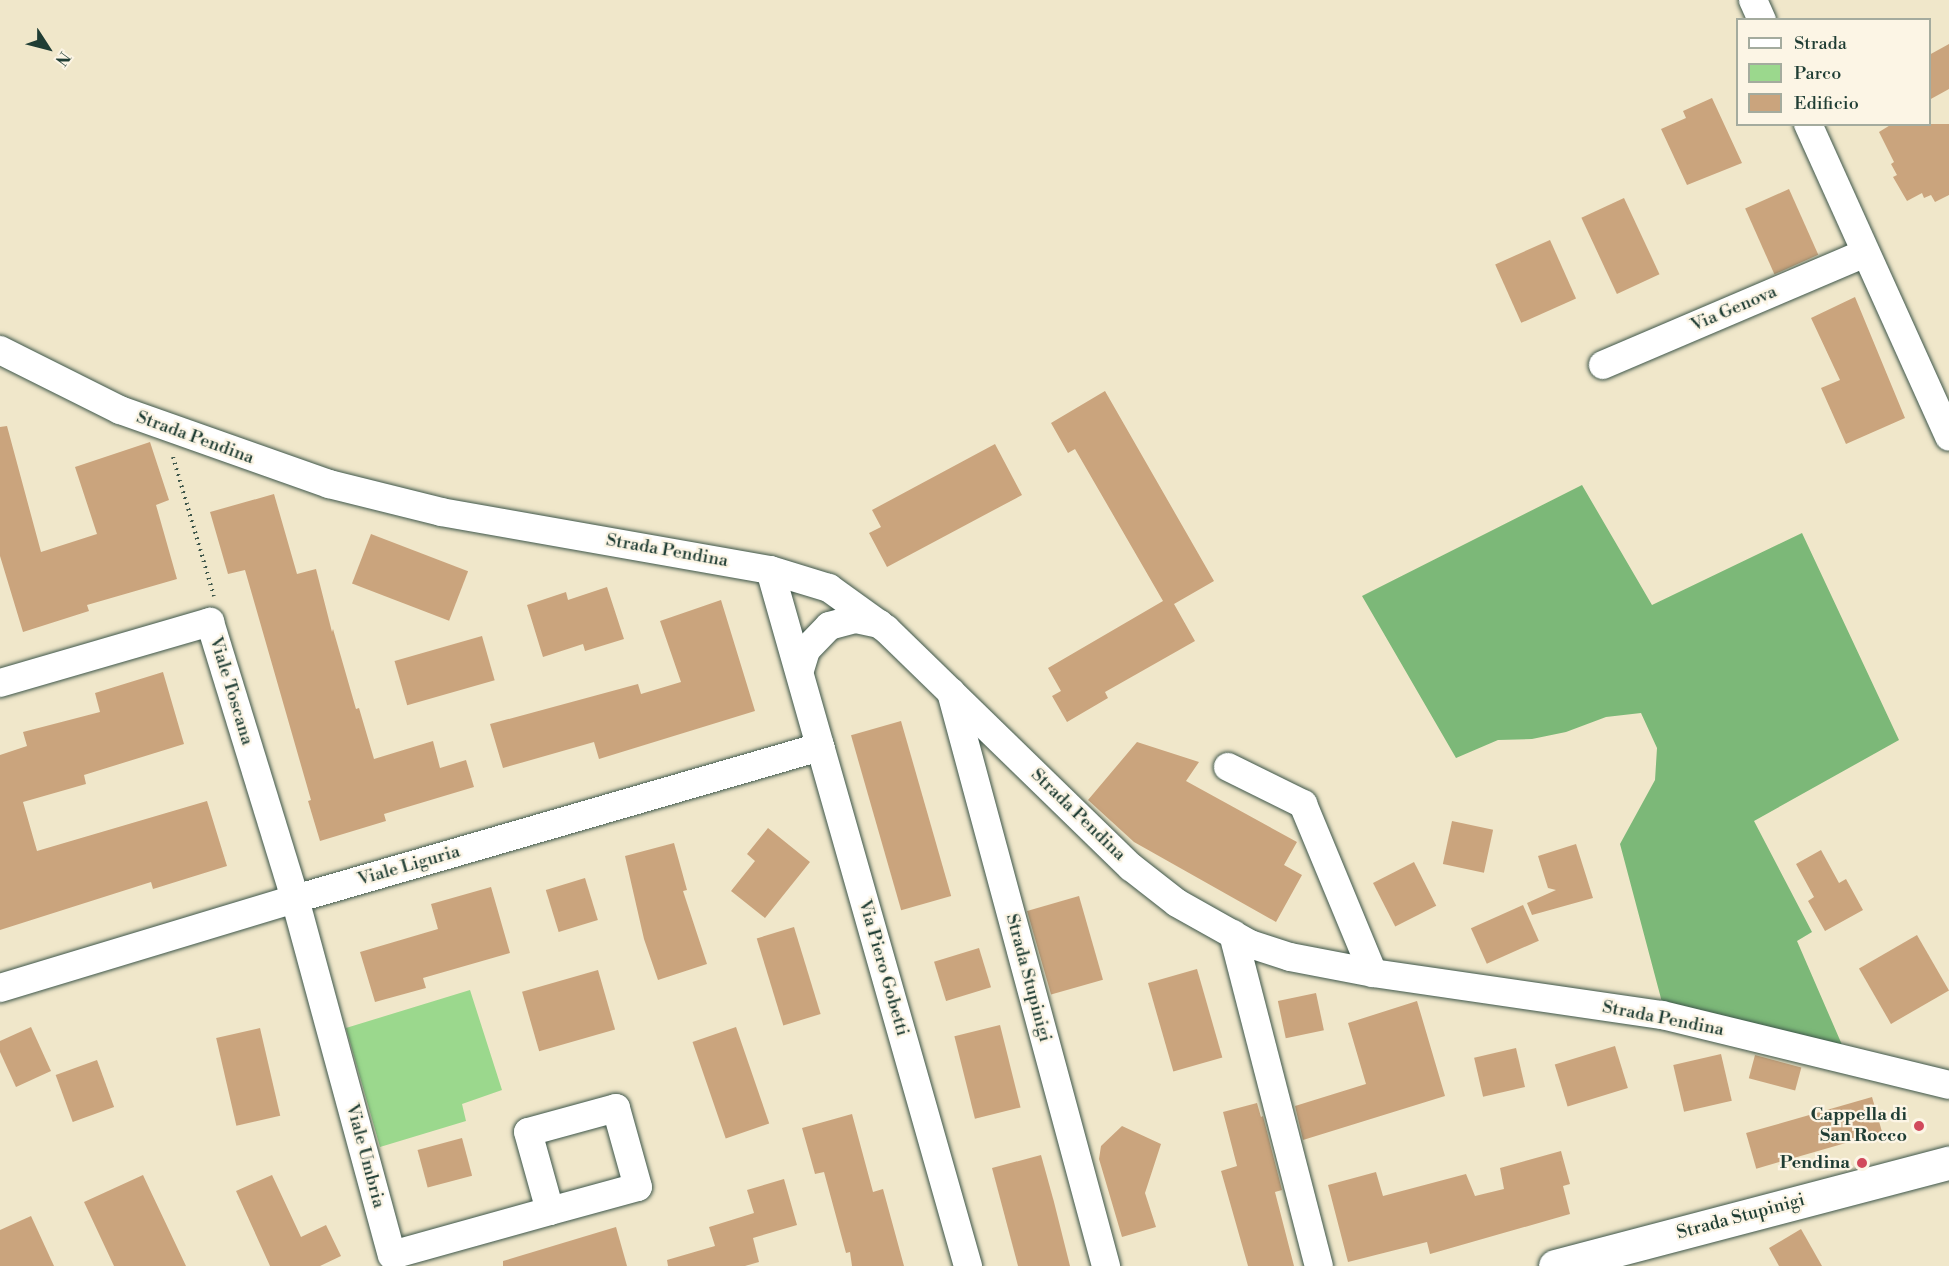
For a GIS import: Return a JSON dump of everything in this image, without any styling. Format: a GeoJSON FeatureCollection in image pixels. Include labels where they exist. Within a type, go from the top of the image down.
{"type":"FeatureCollection","features":[{"type":"Feature","properties":{"kind":"street"},"geometry":{"type":"LineString","coordinates":[[1753,0],[1761,18]]}},
{"type":"Feature","properties":{"kind":"street"},"geometry":{"type":"LineString","coordinates":[[1809,126],[1949,437]]}},
{"type":"Feature","properties":{"kind":"street","name":"Via Genova"},"geometry":{"type":"LineString","coordinates":[[1603,365],[1865,253]]}},
{"type":"Feature","properties":{"kind":"street","name":"Strada Pendina"},"geometry":{"type":"LineString","coordinates":[[0,350],[97,400],[164,427],[329,484],[441,512],[770,570],[829,588],[881,625],[1131,867],[1177,903],[1250,944],[1290,957],[1373,973],[1662,1015],[1949,1085]]}},
{"type":"Feature","properties":{"kind":"street","name":"Via Piero Gobetti"},"geometry":{"type":"LineString","coordinates":[[770,570],[968,1266]]}},
{"type":"Feature","properties":{"kind":"street"},"geometry":{"type":"LineString","coordinates":[[800,670],[806,650],[813,639],[829,626],[856,619],[881,625]]}},
{"type":"Feature","properties":{"kind":"street","name":"Viale Toscana"},"geometry":{"type":"LineString","coordinates":[[1,680],[210,622],[295,899]]}},
{"type":"Feature","properties":{"kind":"street","name":"Strada Stupinigi"},"geometry":{"type":"LineString","coordinates":[[950,691],[1106,1266]]}},
{"type":"Feature","properties":{"kind":"street","name":"Viale Liguria"},"geometry":{"type":"LineString","coordinates":[[0,988],[295,899],[820,747]]}},
{"type":"Feature","properties":{"kind":"street"},"geometry":{"type":"LineString","coordinates":[[1228,767],[1303,804],[1373,973]]}},
{"type":"Feature","properties":{"kind":"street","name":"Viale Umbria"},"geometry":{"type":"LineString","coordinates":[[295,899],[392,1255],[550,1211]]}},
{"type":"Feature","properties":{"kind":"street"},"geometry":{"type":"LineString","coordinates":[[1233,934],[1319,1266]]}},
{"type":"Feature","properties":{"kind":"street","name":"Strada Stupinigi"},"geometry":{"type":"LineString","coordinates":[[1572,1264],[1949,1163]]}},
{"type":"Feature","properties":{"kind":"path"},"geometry":{"type":"LineString","coordinates":[[164,427],[215,601],[210,622]]}},
{"type":"Feature","properties":{"kind":"green space"},"geometry":{"type":"Polygon","coordinates":[[[1582,485],[1652,605],[1802,533],[1899,740],[1754,821],[1812,932],[1797,941],[1846,1054],[1663,1006],[1620,844],[1655,780],[1657,748],[1641,713],[1606,717],[1566,732],[1532,739],[1498,740],[1456,758],[1362,596],[1582,485]]]}},
{"type":"Feature","properties":{"kind":"green space"},"geometry":{"type":"Polygon","coordinates":[[[470,990],[502,1090],[462,1104],[466,1121],[380,1147],[346,1028],[470,990]]]}},
{"type":"Feature","properties":{"kind":"building"},"geometry":{"type":"Polygon","coordinates":[[[1949,44],[1949,89],[1931,99],[1931,54],[1949,44]]]}},
{"type":"Feature","properties":{"kind":"building"},"geometry":{"type":"Polygon","coordinates":[[[1712,98],[1742,163],[1687,185],[1661,129],[1686,118],[1683,111],[1712,98]]]}},
{"type":"Feature","properties":{"kind":"building"},"geometry":{"type":"Polygon","coordinates":[[[1949,124],[1949,195],[1935,202],[1931,195],[1924,198],[1922,193],[1907,201],[1893,177],[1897,175],[1891,164],[1894,162],[1879,132],[1889,126],[1949,124]]]}},
{"type":"Feature","properties":{"kind":"building"},"geometry":{"type":"Polygon","coordinates":[[[1789,189],[1818,255],[1774,274],[1745,209],[1789,189]]]}},
{"type":"Feature","properties":{"kind":"building"},"geometry":{"type":"Polygon","coordinates":[[[1624,198],[1659,274],[1617,294],[1581,218],[1624,198]]]}},
{"type":"Feature","properties":{"kind":"building"},"geometry":{"type":"Polygon","coordinates":[[[1550,240],[1576,298],[1521,323],[1495,264],[1550,240]]]}},
{"type":"Feature","properties":{"kind":"building"},"geometry":{"type":"Polygon","coordinates":[[[1855,297],[1905,418],[1846,444],[1821,388],[1840,380],[1811,318],[1855,297]]]}},
{"type":"Feature","properties":{"kind":"building"},"geometry":{"type":"Polygon","coordinates":[[[1105,391],[1214,581],[1174,604],[1195,641],[1105,692],[1108,698],[1067,722],[1052,696],[1061,691],[1048,668],[1163,601],[1075,449],[1068,453],[1051,423],[1105,391]]]}},
{"type":"Feature","properties":{"kind":"building"},"geometry":{"type":"Polygon","coordinates":[[[7,426],[41,552],[97,534],[75,467],[150,442],[169,500],[156,505],[177,579],[87,605],[89,611],[23,632],[0,556],[0,427],[7,426]]]}},
{"type":"Feature","properties":{"kind":"building"},"geometry":{"type":"Polygon","coordinates":[[[995,444],[1022,495],[887,567],[869,533],[881,527],[872,510],[995,444]]]}},
{"type":"Feature","properties":{"kind":"building"},"geometry":{"type":"Polygon","coordinates":[[[274,494],[297,574],[316,569],[332,632],[333,629],[356,709],[359,708],[374,759],[433,741],[440,768],[466,760],[474,787],[384,814],[386,821],[320,841],[308,801],[311,800],[245,570],[228,574],[210,512],[274,494]]]}},
{"type":"Feature","properties":{"kind":"building"},"geometry":{"type":"Polygon","coordinates":[[[371,534],[468,571],[449,621],[352,583],[371,534]]]}},
{"type":"Feature","properties":{"kind":"building"},"geometry":{"type":"Polygon","coordinates":[[[607,587],[624,639],[585,651],[583,644],[543,657],[527,605],[566,592],[568,600],[607,587]]]}},
{"type":"Feature","properties":{"kind":"building"},"geometry":{"type":"Polygon","coordinates":[[[721,600],[755,711],[599,759],[594,742],[503,768],[490,724],[638,684],[641,694],[681,682],[660,621],[721,600]]]}},
{"type":"Feature","properties":{"kind":"building"},"geometry":{"type":"Polygon","coordinates":[[[482,636],[495,680],[407,705],[395,661],[482,636]]]}},
{"type":"Feature","properties":{"kind":"building"},"geometry":{"type":"Polygon","coordinates":[[[163,672],[184,744],[84,775],[86,784],[23,802],[37,851],[207,801],[227,866],[153,889],[151,882],[0,930],[0,755],[27,746],[23,732],[100,712],[95,693],[163,672]]]}},
{"type":"Feature","properties":{"kind":"building"},"geometry":{"type":"Polygon","coordinates":[[[901,721],[951,896],[901,910],[851,735],[901,721]]]}},
{"type":"Feature","properties":{"kind":"building"},"geometry":{"type":"Polygon","coordinates":[[[1137,742],[1199,762],[1186,781],[1297,842],[1284,865],[1302,875],[1276,922],[1134,842],[1088,800],[1137,742]]]}},
{"type":"Feature","properties":{"kind":"building"},"geometry":{"type":"Polygon","coordinates":[[[1452,821],[1493,830],[1484,873],[1443,864],[1452,821]]]}},
{"type":"Feature","properties":{"kind":"building"},"geometry":{"type":"Polygon","coordinates":[[[768,828],[810,862],[765,918],[731,891],[755,861],[747,854],[768,828]]]}},
{"type":"Feature","properties":{"kind":"building"},"geometry":{"type":"Polygon","coordinates":[[[674,843],[687,890],[683,891],[707,964],[658,980],[644,939],[625,856],[674,843]]]}},
{"type":"Feature","properties":{"kind":"building"},"geometry":{"type":"Polygon","coordinates":[[[1576,844],[1593,898],[1532,915],[1527,903],[1556,890],[1548,888],[1538,856],[1576,844]]]}},
{"type":"Feature","properties":{"kind":"building"},"geometry":{"type":"Polygon","coordinates":[[[1821,850],[1839,883],[1846,879],[1863,910],[1825,931],[1808,901],[1814,897],[1796,864],[1821,850]]]}},
{"type":"Feature","properties":{"kind":"building"},"geometry":{"type":"Polygon","coordinates":[[[1414,862],[1436,906],[1395,927],[1373,883],[1414,862]]]}},
{"type":"Feature","properties":{"kind":"building"},"geometry":{"type":"Polygon","coordinates":[[[585,878],[598,920],[559,932],[546,890],[585,878]]]}},
{"type":"Feature","properties":{"kind":"building"},"geometry":{"type":"Polygon","coordinates":[[[491,887],[510,953],[423,978],[426,988],[375,1002],[360,952],[438,929],[431,904],[491,887]]]}},
{"type":"Feature","properties":{"kind":"building"},"geometry":{"type":"Polygon","coordinates":[[[1079,896],[1103,980],[1051,995],[1027,911],[1079,896]]]}},
{"type":"Feature","properties":{"kind":"building"},"geometry":{"type":"Polygon","coordinates":[[[1523,905],[1539,941],[1487,964],[1471,928],[1523,905]]]}},
{"type":"Feature","properties":{"kind":"building"},"geometry":{"type":"Polygon","coordinates":[[[794,927],[821,1014],[783,1025],[757,938],[794,927]]]}},
{"type":"Feature","properties":{"kind":"building"},"geometry":{"type":"Polygon","coordinates":[[[1917,935],[1949,990],[1891,1024],[1859,968],[1917,935]]]}},
{"type":"Feature","properties":{"kind":"building"},"geometry":{"type":"Polygon","coordinates":[[[979,948],[991,987],[946,1001],[934,962],[979,948]]]}},
{"type":"Feature","properties":{"kind":"building"},"geometry":{"type":"Polygon","coordinates":[[[1197,969],[1222,1057],[1173,1071],[1148,983],[1197,969]]]}},
{"type":"Feature","properties":{"kind":"building"},"geometry":{"type":"Polygon","coordinates":[[[598,970],[615,1030],[539,1051],[522,992],[598,970]]]}},
{"type":"Feature","properties":{"kind":"building"},"geometry":{"type":"Polygon","coordinates":[[[1316,993],[1324,1030],[1286,1038],[1278,1001],[1316,993]]]}},
{"type":"Feature","properties":{"kind":"building"},"geometry":{"type":"Polygon","coordinates":[[[1417,1001],[1445,1096],[1303,1140],[1295,1106],[1366,1084],[1348,1023],[1417,1001]]]}},
{"type":"Feature","properties":{"kind":"building"},"geometry":{"type":"Polygon","coordinates":[[[1000,1025],[1021,1107],[975,1119],[954,1036],[1000,1025]]]}},
{"type":"Feature","properties":{"kind":"building"},"geometry":{"type":"Polygon","coordinates":[[[31,1027],[51,1071],[16,1087],[0,1052],[0,1041],[31,1027]]]}},
{"type":"Feature","properties":{"kind":"building"},"geometry":{"type":"Polygon","coordinates":[[[736,1027],[769,1123],[726,1138],[693,1042],[736,1027]]]}},
{"type":"Feature","properties":{"kind":"building"},"geometry":{"type":"Polygon","coordinates":[[[260,1028],[280,1116],[236,1126],[216,1038],[260,1028]]]}},
{"type":"Feature","properties":{"kind":"building"},"geometry":{"type":"Polygon","coordinates":[[[1615,1046],[1628,1088],[1568,1106],[1555,1064],[1615,1046]]]}},
{"type":"Feature","properties":{"kind":"building"},"geometry":{"type":"Polygon","coordinates":[[[1516,1048],[1525,1087],[1483,1097],[1474,1058],[1516,1048]]]}},
{"type":"Feature","properties":{"kind":"building"},"geometry":{"type":"Polygon","coordinates":[[[1721,1054],[1732,1101],[1684,1112],[1673,1065],[1721,1054]]]}},
{"type":"Feature","properties":{"kind":"building"},"geometry":{"type":"Polygon","coordinates":[[[1755,1055],[1801,1067],[1795,1091],[1749,1078],[1755,1055]]]}},
{"type":"Feature","properties":{"kind":"building"},"geometry":{"type":"Polygon","coordinates":[[[97,1060],[114,1107],[73,1122],[56,1075],[97,1060]]]}},
{"type":"Feature","properties":{"kind":"building"},"geometry":{"type":"Polygon","coordinates":[[[1872,1097],[1882,1133],[1756,1169],[1746,1133],[1872,1097]]]}},
{"type":"Feature","properties":{"kind":"building"},"geometry":{"type":"Polygon","coordinates":[[[1257,1103],[1261,1117],[1263,1116],[1282,1190],[1275,1192],[1294,1266],[1248,1266],[1221,1171],[1237,1166],[1223,1112],[1257,1103]]]}},
{"type":"Feature","properties":{"kind":"building"},"geometry":{"type":"Polygon","coordinates":[[[852,1114],[873,1192],[883,1189],[904,1266],[852,1266],[850,1252],[846,1253],[824,1172],[815,1174],[802,1128],[852,1114]]]}},
{"type":"Feature","properties":{"kind":"building"},"geometry":{"type":"Polygon","coordinates":[[[1122,1126],[1161,1144],[1145,1193],[1156,1227],[1122,1237],[1099,1159],[1101,1146],[1122,1126]]]}},
{"type":"Feature","properties":{"kind":"building"},"geometry":{"type":"Polygon","coordinates":[[[462,1138],[472,1176],[428,1188],[418,1150],[462,1138]]]}},
{"type":"Feature","properties":{"kind":"building"},"geometry":{"type":"Polygon","coordinates":[[[1561,1151],[1570,1184],[1563,1186],[1570,1214],[1430,1254],[1427,1242],[1348,1262],[1328,1185],[1376,1172],[1383,1196],[1466,1174],[1475,1196],[1504,1189],[1500,1168],[1561,1151]]]}},
{"type":"Feature","properties":{"kind":"building"},"geometry":{"type":"Polygon","coordinates":[[[1041,1155],[1070,1266],[1018,1266],[992,1168],[1041,1155]]]}},
{"type":"Feature","properties":{"kind":"building"},"geometry":{"type":"Polygon","coordinates":[[[143,1175],[186,1266],[114,1266],[84,1202],[143,1175]]]}},
{"type":"Feature","properties":{"kind":"building"},"geometry":{"type":"Polygon","coordinates":[[[272,1175],[301,1237],[326,1225],[341,1256],[320,1266],[270,1266],[236,1191],[272,1175]]]}},
{"type":"Feature","properties":{"kind":"building"},"geometry":{"type":"Polygon","coordinates":[[[784,1179],[797,1225],[753,1238],[759,1262],[745,1266],[668,1266],[667,1260],[715,1246],[709,1227],[754,1213],[747,1190],[784,1179]]]}},
{"type":"Feature","properties":{"kind":"building"},"geometry":{"type":"Polygon","coordinates":[[[31,1216],[54,1266],[0,1266],[0,1230],[31,1216]]]}},
{"type":"Feature","properties":{"kind":"building"},"geometry":{"type":"Polygon","coordinates":[[[616,1227],[627,1266],[503,1266],[503,1261],[616,1227]]]}},
{"type":"Feature","properties":{"kind":"building"},"geometry":{"type":"Polygon","coordinates":[[[1801,1229],[1822,1266],[1779,1266],[1769,1248],[1801,1229]]]}},
{"type":"Feature","properties":{"kind":"place","name":"Cappella di San Rocco"},"geometry":{"type":"Point","coordinates":[1919,1126]}},
{"type":"Feature","properties":{"kind":"place","name":"Pendina"},"geometry":{"type":"Point","coordinates":[1862,1163]}}]}
